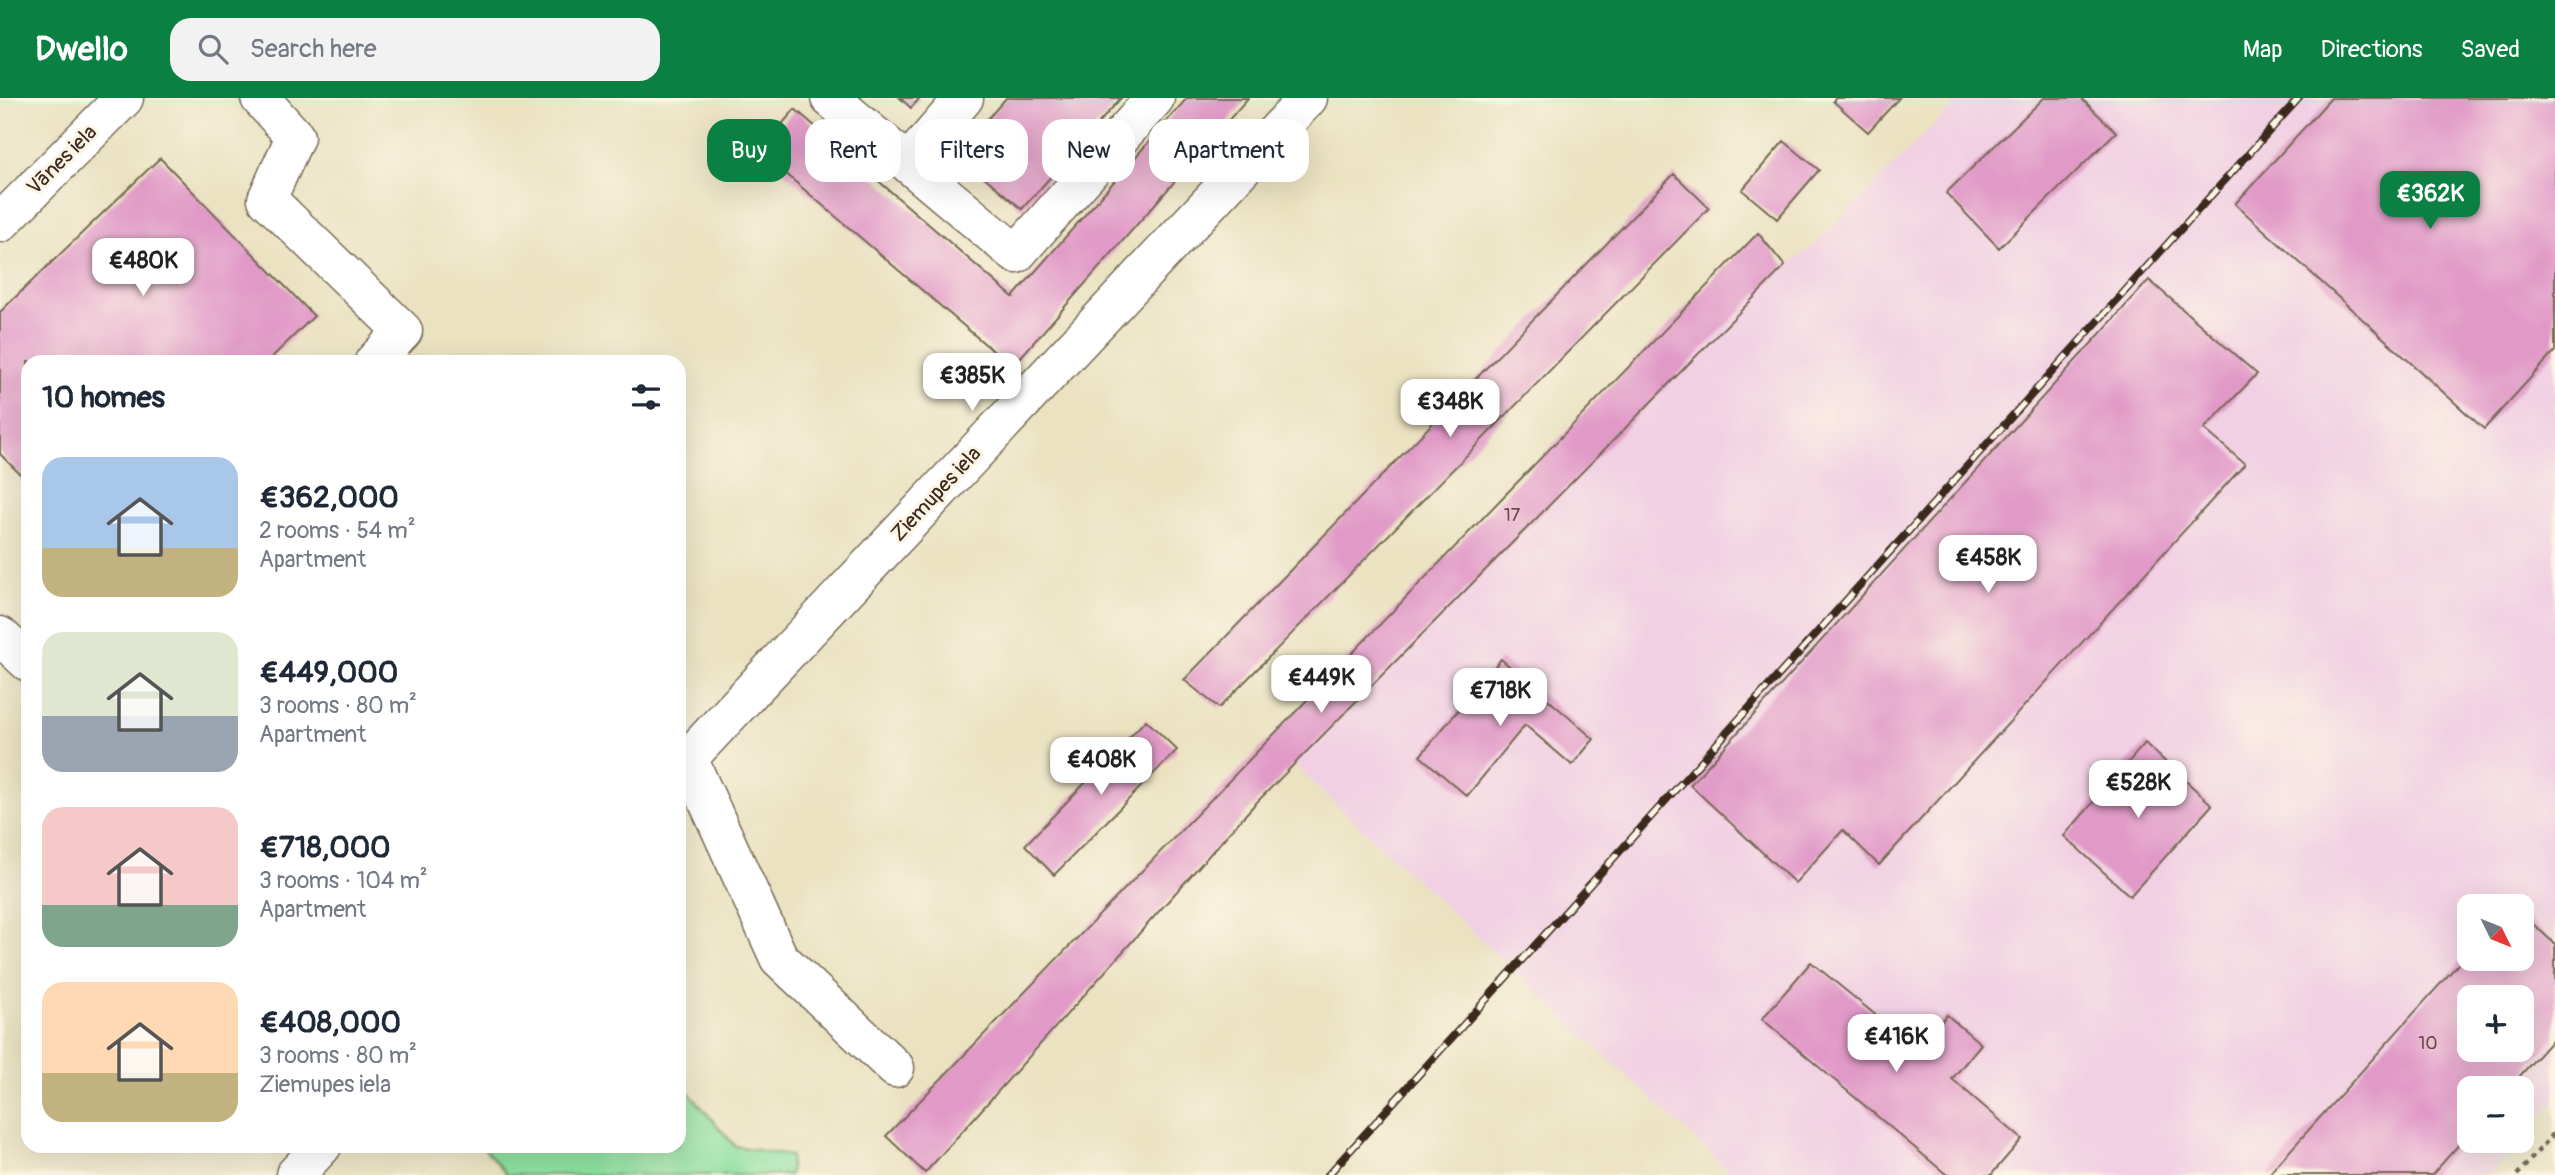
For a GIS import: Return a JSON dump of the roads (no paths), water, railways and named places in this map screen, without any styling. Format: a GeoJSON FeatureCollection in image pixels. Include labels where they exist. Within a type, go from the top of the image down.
{"type":"FeatureCollection","features":[{"type":"Feature","properties":{"kind":"street","name":"Vānes iela"},"geometry":{"type":"LineString","coordinates":[[0,223],[124,98]]}},
{"type":"Feature","properties":{"kind":"street"},"geometry":{"type":"LineString","coordinates":[[260,98],[295,137],[267,199],[403,331],[381,355]]}},
{"type":"Feature","properties":{"kind":"street"},"geometry":{"type":"LineString","coordinates":[[830,98],[1016,254],[1155,98]]}},
{"type":"Feature","properties":{"kind":"street"},"geometry":{"type":"LineString","coordinates":[[908,163],[964,98]]}},
{"type":"Feature","properties":{"kind":"street","name":"Ziemupes iela"},"geometry":{"type":"LineString","coordinates":[[686,761],[1308,98]]}},
{"type":"Feature","properties":{"kind":"street"},"geometry":{"type":"LineString","coordinates":[[0,636],[21,656]]}},
{"type":"Feature","properties":{"kind":"street"},"geometry":{"type":"LineString","coordinates":[[686,767],[779,958],[895,1068]]}},
{"type":"Feature","properties":{"kind":"street"},"geometry":{"type":"LineString","coordinates":[[295,1175],[315,1153]]}},
{"type":"Feature","properties":{"kind":"railway"},"geometry":{"type":"LineString","coordinates":[[1328,1175],[2299,98]]}}]}
